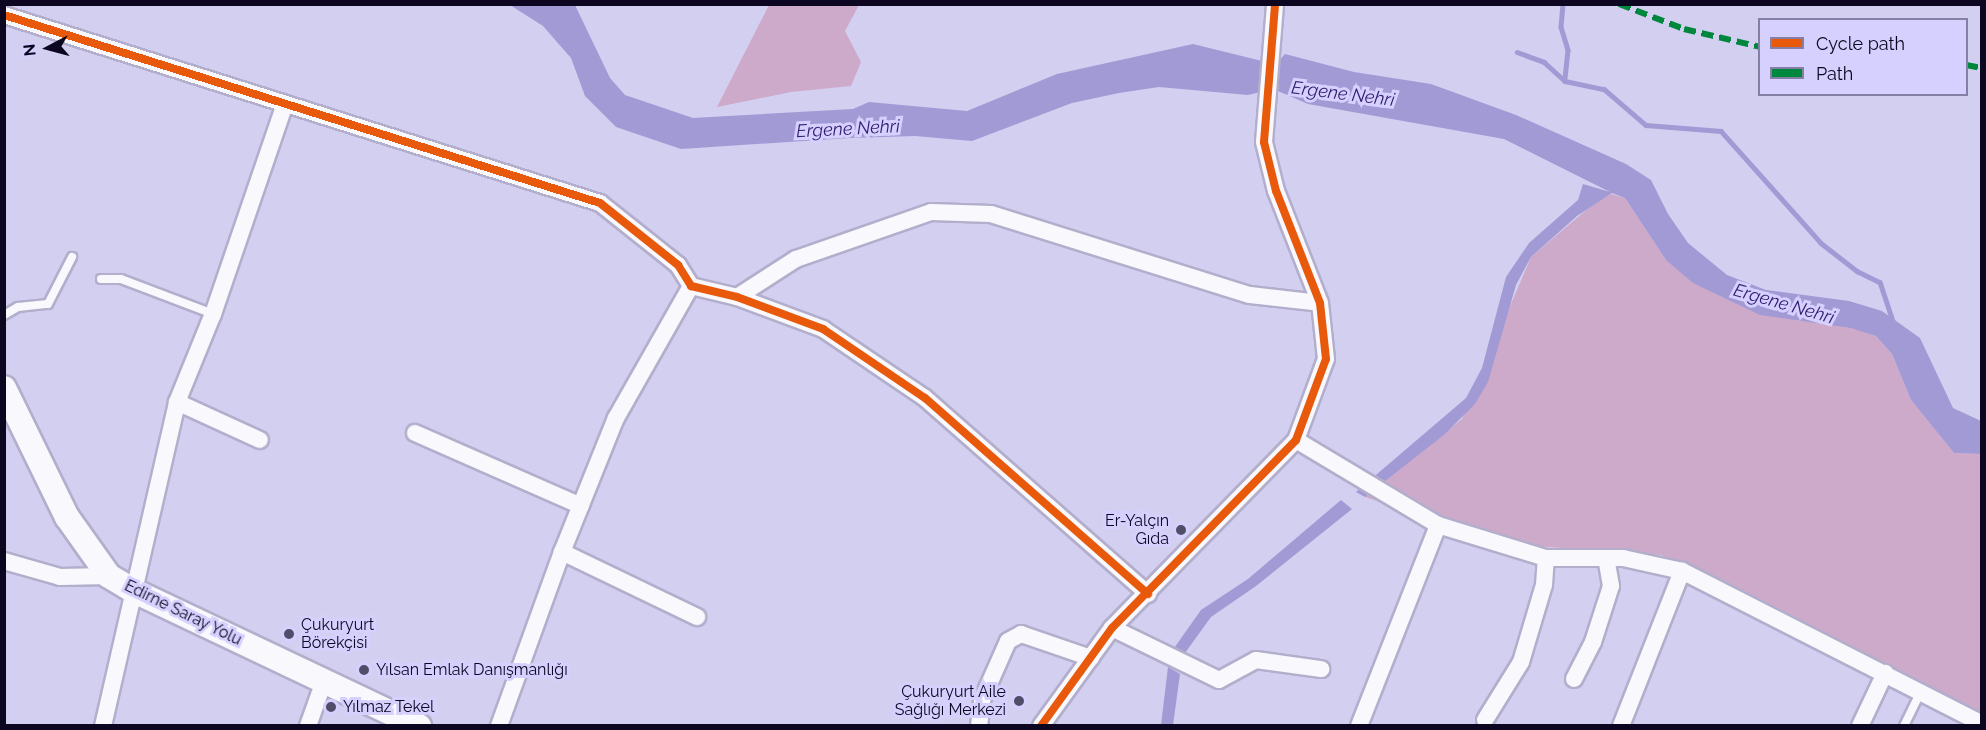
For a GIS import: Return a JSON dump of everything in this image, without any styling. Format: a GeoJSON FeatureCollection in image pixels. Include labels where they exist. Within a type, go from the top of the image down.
{"type":"FeatureCollection","features":[{"type":"Feature","properties":{"kind":"main road","name":"Edirne Saray Yolu"},"geometry":{"type":"LineString","coordinates":[[4,388],[67,517],[109,576],[132,590],[419,726]]}},
{"type":"Feature","properties":{"kind":"street"},"geometry":{"type":"LineString","coordinates":[[1041,726],[1112,628],[1148,594],[1296,440],[1326,359],[1320,303],[1276,191],[1264,142],[1275,4]]}},
{"type":"Feature","properties":{"kind":"street"},"geometry":{"type":"LineString","coordinates":[[4,15],[600,203],[678,265],[691,286],[737,297],[823,329],[925,398],[1148,594]]}},
{"type":"Feature","properties":{"kind":"street"},"geometry":{"type":"LineString","coordinates":[[103,726],[132,590],[177,402],[213,314],[285,104]]}},
{"type":"Feature","properties":{"kind":"street"},"geometry":{"type":"LineString","coordinates":[[737,297],[796,259],[931,212],[991,214],[1250,295],[1320,303]]}},
{"type":"Feature","properties":{"kind":"street"},"geometry":{"type":"LineString","coordinates":[[500,726],[562,552],[616,418],[691,286]]}},
{"type":"Feature","properties":{"kind":"street"},"geometry":{"type":"LineString","coordinates":[[177,402],[260,440]]}},
{"type":"Feature","properties":{"kind":"street"},"geometry":{"type":"LineString","coordinates":[[415,433],[581,506]]}},
{"type":"Feature","properties":{"kind":"street"},"geometry":{"type":"LineString","coordinates":[[1296,440],[1438,525],[1546,558],[1606,558],[1682,571],[1982,724]]}},
{"type":"Feature","properties":{"kind":"street"},"geometry":{"type":"LineString","coordinates":[[1359,726],[1438,525]]}},
{"type":"Feature","properties":{"kind":"street"},"geometry":{"type":"LineString","coordinates":[[562,552],[697,617]]}},
{"type":"Feature","properties":{"kind":"street"},"geometry":{"type":"LineString","coordinates":[[1485,720],[1521,662],[1545,585],[1546,558]]}},
{"type":"Feature","properties":{"kind":"street"},"geometry":{"type":"LineString","coordinates":[[1574,679],[1593,642],[1611,586],[1606,558]]}},
{"type":"Feature","properties":{"kind":"street"},"geometry":{"type":"LineString","coordinates":[[4,561],[60,577],[109,576]]}},
{"type":"Feature","properties":{"kind":"street"},"geometry":{"type":"LineString","coordinates":[[1621,726],[1682,571]]}},
{"type":"Feature","properties":{"kind":"street"},"geometry":{"type":"LineString","coordinates":[[1112,628],[1220,680],[1256,660],[1321,669]]}},
{"type":"Feature","properties":{"kind":"street"},"geometry":{"type":"LineString","coordinates":[[979,726],[982,700],[1008,640],[1021,634],[1091,658]]}},
{"type":"Feature","properties":{"kind":"street"},"geometry":{"type":"LineString","coordinates":[[1860,726],[1885,673]]}},
{"type":"Feature","properties":{"kind":"street"},"geometry":{"type":"LineString","coordinates":[[308,726],[324,681]]}},
{"type":"Feature","properties":{"kind":"lane"},"geometry":{"type":"LineString","coordinates":[[4,315],[18,307],[48,304],[72,257]]}},
{"type":"Feature","properties":{"kind":"lane"},"geometry":{"type":"LineString","coordinates":[[102,279],[121,279],[213,314]]}},
{"type":"Feature","properties":{"kind":"lane"},"geometry":{"type":"LineString","coordinates":[[1904,726],[1921,691]]}},
{"type":"Feature","properties":{"kind":"shaded area"},"geometry":{"type":"Polygon","coordinates":[[[769,5],[859,5],[845,31],[861,62],[851,86],[791,92],[717,107],[769,5]]]}},
{"type":"Feature","properties":{"kind":"shaded area"},"geometry":{"type":"Polygon","coordinates":[[[1611,194],[1625,198],[1666,260],[1876,336],[1892,354],[1911,400],[1954,453],[1981,454],[1981,718],[1874,659],[1661,555],[1508,544],[1365,497],[1462,419],[1531,257],[1591,206],[1611,194]]]}},
{"type":"Feature","properties":{"kind":"water","name":"Ergene Nehri"},"geometry":{"type":"Polygon","coordinates":[[[510,5],[575,5],[610,78],[625,95],[693,118],[853,109],[869,102],[967,111],[1057,74],[1193,44],[1266,62],[1265,91],[1248,95],[1159,87],[1119,93],[1072,103],[972,141],[915,136],[681,149],[616,127],[585,96],[571,58],[543,26],[510,5]]]}},
{"type":"Feature","properties":{"kind":"water","name":"Ergene Nehri"},"geometry":{"type":"Polygon","coordinates":[[[1285,54],[1354,72],[1431,84],[1516,115],[1626,164],[1651,180],[1668,214],[1688,243],[1727,275],[1766,290],[1849,301],[1882,311],[1920,338],[1953,408],[1981,421],[1981,454],[1954,453],[1911,400],[1892,354],[1876,336],[1851,328],[1760,315],[1693,283],[1666,260],[1625,198],[1612,193],[1577,216],[1531,257],[1516,285],[1488,382],[1475,404],[1445,434],[1365,497],[1356,492],[1466,398],[1482,368],[1506,277],[1529,243],[1578,200],[1583,184],[1610,192],[1504,139],[1308,104],[1278,91],[1275,65],[1285,54]]]}},
{"type":"Feature","properties":{"kind":"water"},"geometry":{"type":"Polygon","coordinates":[[[1341,500],[1352,509],[1256,586],[1211,617],[1182,657],[1172,651],[1201,610],[1248,579],[1341,500]]]}},
{"type":"Feature","properties":{"kind":"water"},"geometry":{"type":"Polygon","coordinates":[[[1168,667],[1180,674],[1173,725],[1161,725],[1168,667]]]}},
{"type":"Feature","properties":{"kind":"waterway"},"geometry":{"type":"LineString","coordinates":[[1563,4],[1561,27],[1568,50],[1565,81]]}},
{"type":"Feature","properties":{"kind":"waterway"},"geometry":{"type":"LineString","coordinates":[[1517,52],[1544,62],[1565,81],[1604,89],[1646,125],[1721,131],[1821,243],[1857,271],[1880,282],[1893,321]]}},
{"type":"Feature","properties":{"kind":"marked path"},"geometry":{"type":"LineString","coordinates":[[1619,4],[1684,29],[1758,47]]}},
{"type":"Feature","properties":{"kind":"marked path"},"geometry":{"type":"LineString","coordinates":[[1968,65],[1982,68]]}},
{"type":"Feature","properties":{"kind":"cycle path"},"geometry":{"type":"LineString","coordinates":[[1041,726],[1112,628],[1296,440],[1326,359],[1320,303],[1276,191],[1264,142],[1275,4]]}},
{"type":"Feature","properties":{"kind":"cycle path"},"geometry":{"type":"LineString","coordinates":[[4,15],[600,203],[678,265],[691,286],[737,297],[823,329],[925,398],[1148,594]]}},
{"type":"Feature","properties":{"kind":"place","name":"Er-Yalçın Gıda"},"geometry":{"type":"Point","coordinates":[1181,530]}},
{"type":"Feature","properties":{"kind":"place","name":"Çukuryurt Börekçisi"},"geometry":{"type":"Point","coordinates":[289,634]}},
{"type":"Feature","properties":{"kind":"place","name":"Yılsan Emlak Danışmanlığı"},"geometry":{"type":"Point","coordinates":[364,670]}},
{"type":"Feature","properties":{"kind":"place","name":"Çukuryurt Aile Sağlığı Merkezi"},"geometry":{"type":"Point","coordinates":[1019,701]}},
{"type":"Feature","properties":{"kind":"place","name":"Yılmaz Tekel"},"geometry":{"type":"Point","coordinates":[331,707]}}]}
